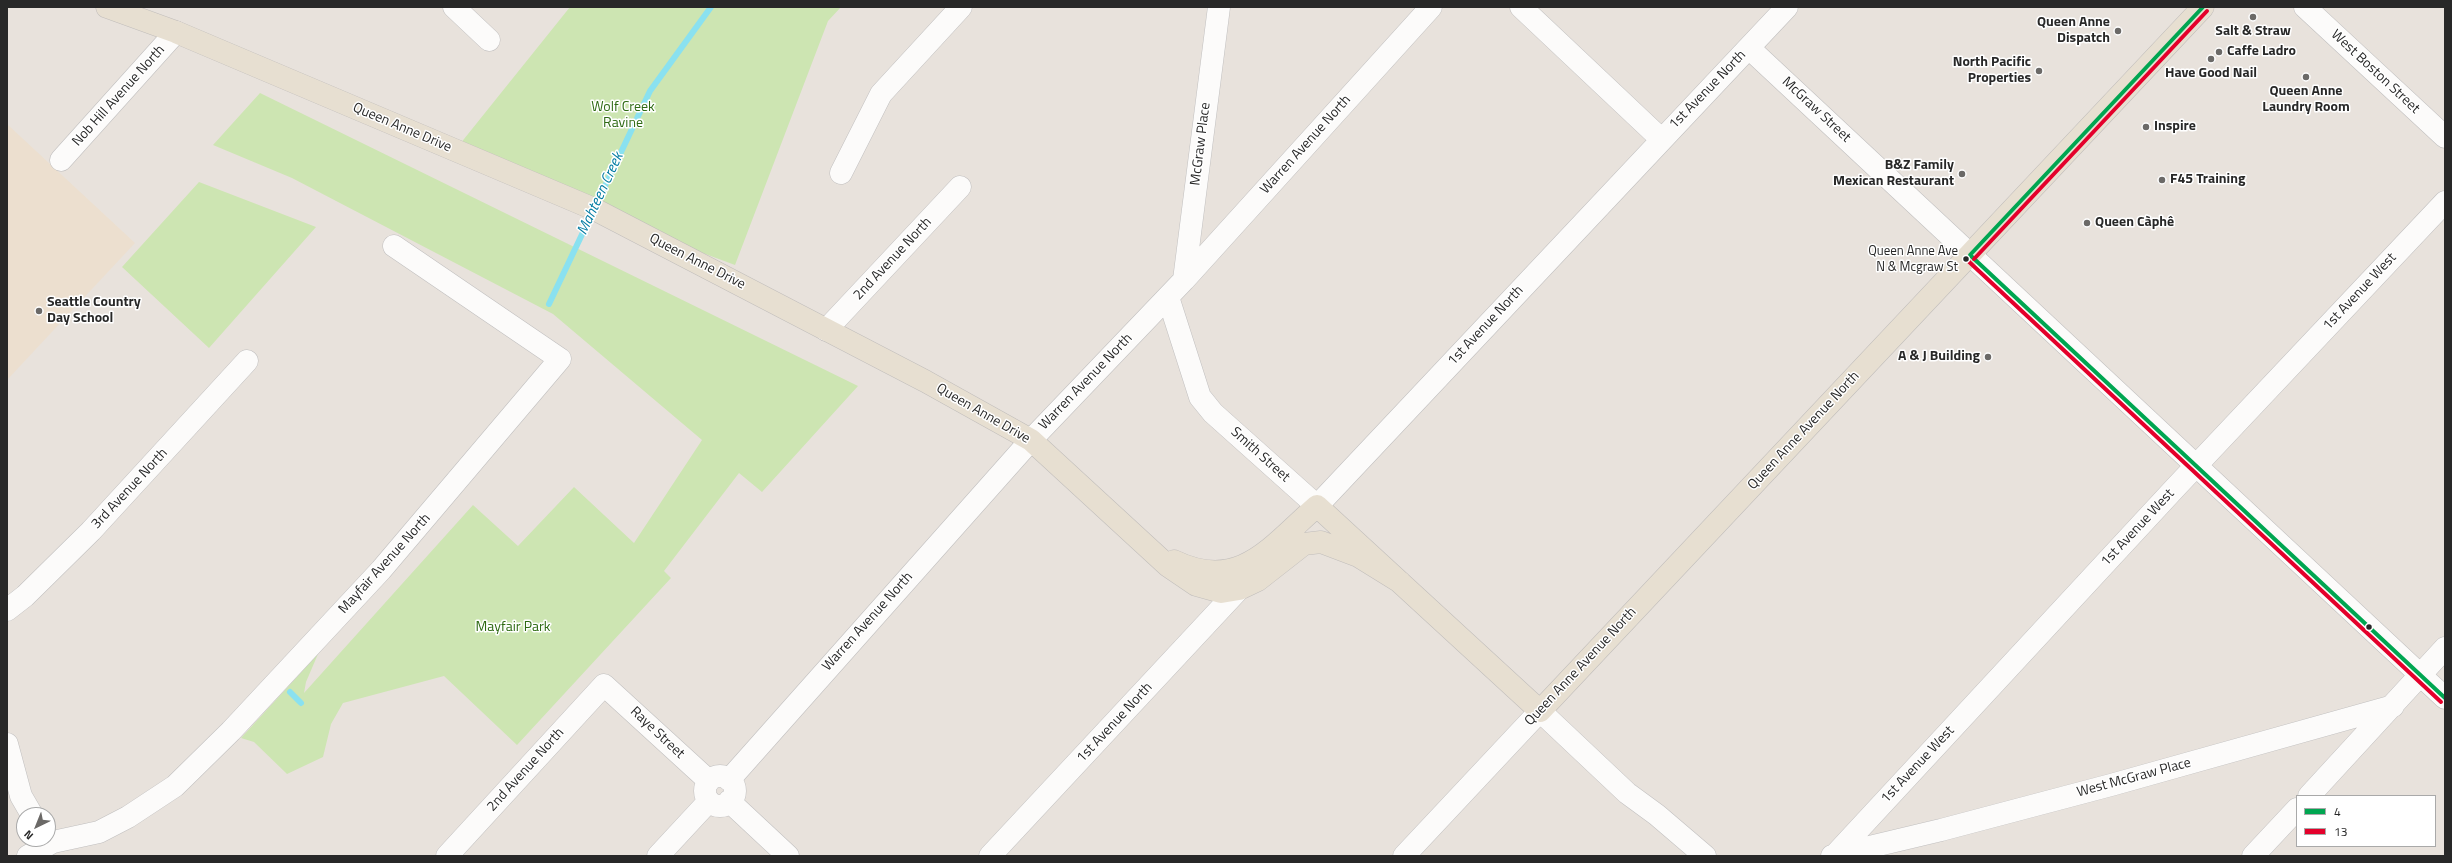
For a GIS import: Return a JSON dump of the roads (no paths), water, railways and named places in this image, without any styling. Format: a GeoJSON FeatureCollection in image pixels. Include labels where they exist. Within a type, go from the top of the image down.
{"type":"FeatureCollection","features":[{"type":"Feature","properties":{"kind":"main road","name":"Queen Anne Drive"},"geometry":{"type":"LineString","coordinates":[[106,7],[176,32],[594,209],[925,381],[1031,440],[1179,575],[1196,585],[1221,592],[1239,589]]}},
{"type":"Feature","properties":{"kind":"main road","name":"Queen Anne Avenue North"},"geometry":{"type":"LineString","coordinates":[[1540,711],[2203,7]]}},
{"type":"Feature","properties":{"kind":"main road","name":"1st Avenue North"},"geometry":{"type":"LineString","coordinates":[[1153,551],[1199,570],[1228,571],[1248,565],[1317,506]]}},
{"type":"Feature","properties":{"kind":"main road","name":"Smith Street"},"geometry":{"type":"LineString","coordinates":[[1317,506],[1540,711]]}},
{"type":"Feature","properties":{"kind":"main road","name":"Smith Street"},"geometry":{"type":"LineString","coordinates":[[1239,589],[1258,580],[1304,544],[1321,542],[1358,556],[1400,582]]}},
{"type":"Feature","properties":{"kind":"street"},"geometry":{"type":"LineString","coordinates":[[454,7],[489,40]]}},
{"type":"Feature","properties":{"kind":"street"},"geometry":{"type":"LineString","coordinates":[[841,173],[881,94],[961,7]]}},
{"type":"Feature","properties":{"kind":"street","name":"McGraw Place"},"geometry":{"type":"LineString","coordinates":[[1184,280],[1218,7]]}},
{"type":"Feature","properties":{"kind":"street","name":"Warren Avenue North"},"geometry":{"type":"LineString","coordinates":[[658,856],[719,791],[1031,440],[1184,280],[1431,7]]}},
{"type":"Feature","properties":{"kind":"street"},"geometry":{"type":"LineString","coordinates":[[1521,7],[1661,139]]}},
{"type":"Feature","properties":{"kind":"street","name":"1st Avenue North"},"geometry":{"type":"LineString","coordinates":[[1317,506],[1661,139],[1787,7]]}},
{"type":"Feature","properties":{"kind":"street","name":"West Boston Street"},"geometry":{"type":"LineString","coordinates":[[2305,7],[2445,137]]}},
{"type":"Feature","properties":{"kind":"street","name":"Nob Hill Avenue North"},"geometry":{"type":"LineString","coordinates":[[61,160],[176,32]]}},
{"type":"Feature","properties":{"kind":"street","name":"McGraw Street"},"geometry":{"type":"LineString","coordinates":[[1749,48],[2445,698]]}},
{"type":"Feature","properties":{"kind":"street","name":"2nd Avenue North"},"geometry":{"type":"LineString","coordinates":[[826,330],[960,187]]}},
{"type":"Feature","properties":{"kind":"street","name":"1st Avenue West"},"geometry":{"type":"LineString","coordinates":[[1833,856],[2196,466],[2445,202]]}},
{"type":"Feature","properties":{"kind":"street","name":"Mayfair Avenue North"},"geometry":{"type":"LineString","coordinates":[[56,845],[99,832],[128,818],[175,786],[232,730],[381,570],[560,359],[394,246]]}},
{"type":"Feature","properties":{"kind":"street","name":"Smith Street"},"geometry":{"type":"LineString","coordinates":[[1168,297],[1200,396],[1213,413],[1317,506]]}},
{"type":"Feature","properties":{"kind":"street","name":"3rd Avenue North"},"geometry":{"type":"LineString","coordinates":[[7,610],[25,596],[91,531],[247,361]]}},
{"type":"Feature","properties":{"kind":"street","name":"1st Avenue North"},"geometry":{"type":"LineString","coordinates":[[990,856],[1239,589]]}},
{"type":"Feature","properties":{"kind":"street"},"geometry":{"type":"LineString","coordinates":[[2310,795],[2445,648]]}},
{"type":"Feature","properties":{"kind":"street","name":"2nd Avenue North"},"geometry":{"type":"LineString","coordinates":[[447,856],[604,685]]}},
{"type":"Feature","properties":{"kind":"street","name":"Raye Street"},"geometry":{"type":"LineString","coordinates":[[604,685],[788,856]]}},
{"type":"Feature","properties":{"kind":"street","name":"West McGraw Place"},"geometry":{"type":"LineString","coordinates":[[1833,856],[1957,826],[2393,706]]}},
{"type":"Feature","properties":{"kind":"street"},"geometry":{"type":"LineString","coordinates":[[1540,711],[1627,793],[1657,815],[1705,856]]}},
{"type":"Feature","properties":{"kind":"street","name":"Queen Anne Avenue North"},"geometry":{"type":"LineString","coordinates":[[1404,856],[1540,711]]}},
{"type":"Feature","properties":{"kind":"street"},"geometry":{"type":"LineString","coordinates":[[7,744],[21,796],[27,807]]}},
{"type":"Feature","properties":{"kind":"street"},"geometry":{"type":"LineString","coordinates":[[1627,793],[1648,825],[1681,856]]}},
{"type":"Feature","properties":{"kind":"street"},"geometry":{"type":"LineString","coordinates":[[2253,856],[2296,810]]}},
{"type":"Feature","properties":{"kind":"street","name":"Mayfair Avenue North"},"geometry":{"type":"LineString","coordinates":[[28,856],[51,847]]}},
{"type":"Feature","properties":{"kind":"waterway","name":"Mahteen Creek"},"geometry":{"type":"LineString","coordinates":[[549,304],[650,91],[711,7]]}},
{"type":"Feature","properties":{"kind":"waterway"},"geometry":{"type":"LineString","coordinates":[[290,692],[301,703]]}},
{"type":"Feature","properties":{"kind":"place","name":"Salt & Straw"},"geometry":{"type":"Point","coordinates":[2253,17]}},
{"type":"Feature","properties":{"kind":"place","name":"Queen Anne Dispatch"},"geometry":{"type":"Point","coordinates":[2118,31]}},
{"type":"Feature","properties":{"kind":"place","name":"Caffe Ladro"},"geometry":{"type":"Point","coordinates":[2219,52]}},
{"type":"Feature","properties":{"kind":"place","name":"Have Good Nail"},"geometry":{"type":"Point","coordinates":[2211,59]}},
{"type":"Feature","properties":{"kind":"place","name":"North Pacific Properties"},"geometry":{"type":"Point","coordinates":[2039,71]}},
{"type":"Feature","properties":{"kind":"place","name":"Queen Anne Laundry Room"},"geometry":{"type":"Point","coordinates":[2306,77]}},
{"type":"Feature","properties":{"kind":"place","name":"Inspire"},"geometry":{"type":"Point","coordinates":[2146,127]}},
{"type":"Feature","properties":{"kind":"place","name":"B&Z Family Mexican Restaurant"},"geometry":{"type":"Point","coordinates":[1962,174]}},
{"type":"Feature","properties":{"kind":"place","name":"F45 Training"},"geometry":{"type":"Point","coordinates":[2162,180]}},
{"type":"Feature","properties":{"kind":"place","name":"Queen Càphê"},"geometry":{"type":"Point","coordinates":[2087,223]}},
{"type":"Feature","properties":{"kind":"place","name":"Queen Anne Ave N & Mcgraw St"},"geometry":{"type":"Point","coordinates":[1966,259]}},
{"type":"Feature","properties":{"kind":"place","name":"Seattle Country Day School"},"geometry":{"type":"Point","coordinates":[39,311]}},
{"type":"Feature","properties":{"kind":"place","name":"A & J Building"},"geometry":{"type":"Point","coordinates":[1988,357]}},
{"type":"Feature","properties":{"kind":"park label","name":"Wolf Creek Ravine"},"geometry":{"type":"Point","coordinates":[623,116]}},
{"type":"Feature","properties":{"kind":"park label","name":"Mayfair Park"},"geometry":{"type":"Point","coordinates":[513,628]}}]}
